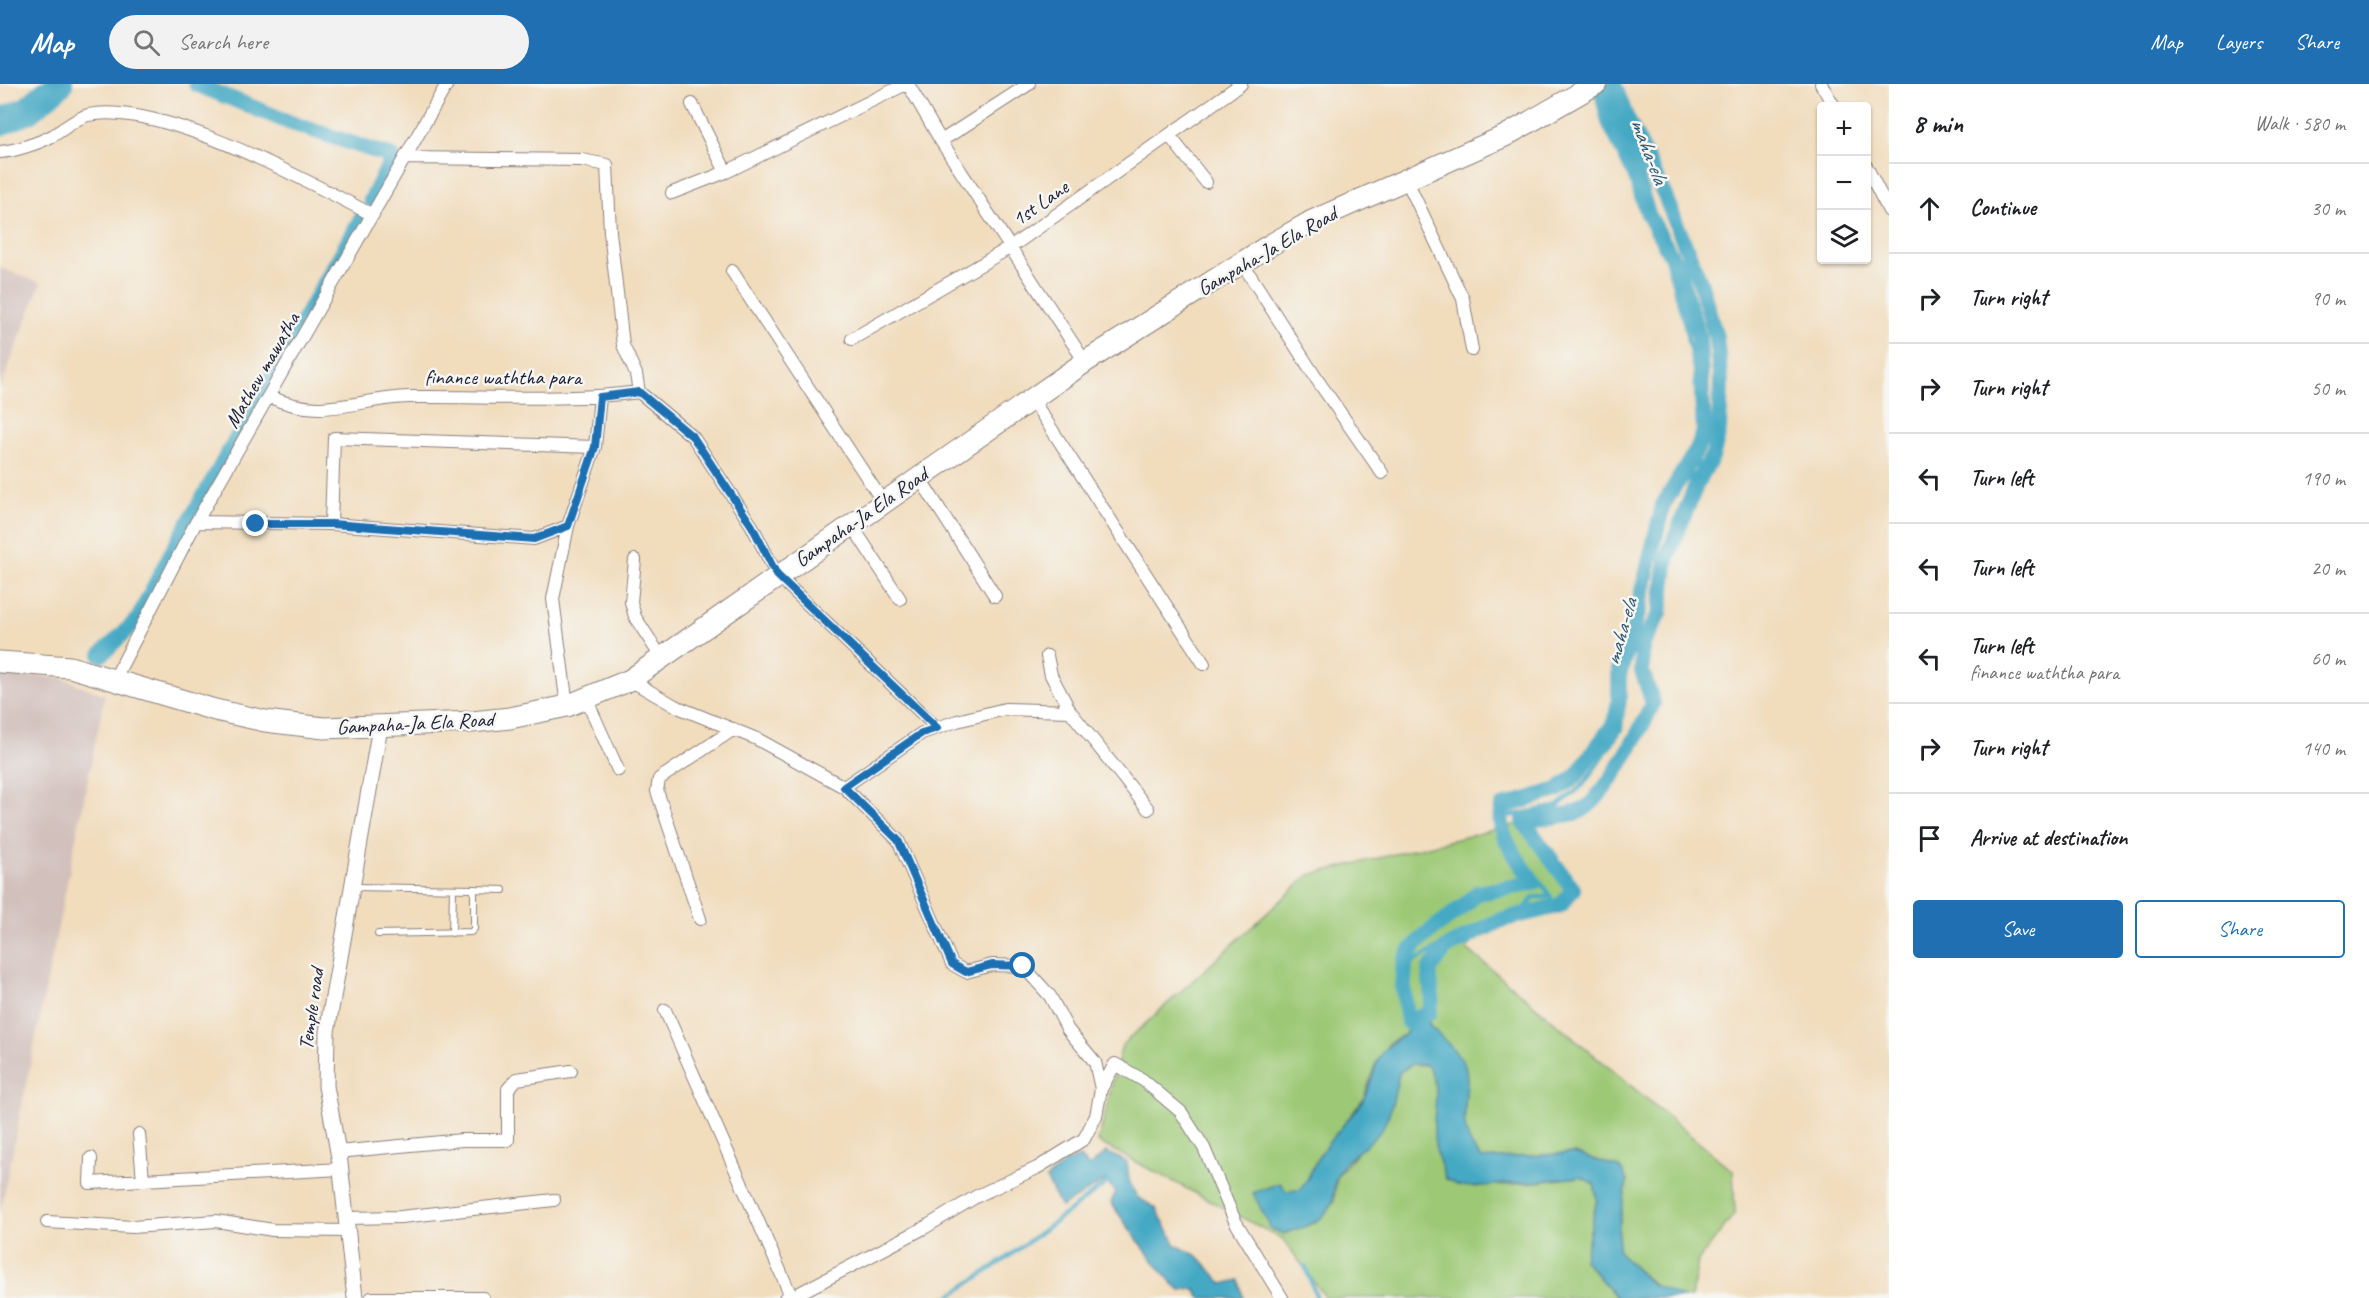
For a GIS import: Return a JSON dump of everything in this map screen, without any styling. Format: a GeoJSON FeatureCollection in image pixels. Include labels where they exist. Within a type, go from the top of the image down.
{"type":"FeatureCollection","features":[{"type":"Feature","properties":{"kind":"highway","name":"Gampaha-Ja Ela Road"},"geometry":{"type":"LineString","coordinates":[[0,662],[70,667],[115,678],[215,710],[265,722],[324,728],[472,723],[567,706],[630,680],[777,575],[1085,362],[1242,262],[1312,221],[1505,136],[1595,85]]}},
{"type":"Feature","properties":{"kind":"street","name":"Mathew mawatha"},"geometry":{"type":"LineString","coordinates":[[115,678],[196,522],[270,397],[447,84]]}},
{"type":"Feature","properties":{"kind":"street"},"geometry":{"type":"LineString","coordinates":[[672,193],[726,172],[907,84],[941,141],[1085,362]]}},
{"type":"Feature","properties":{"kind":"street"},"geometry":{"type":"LineString","coordinates":[[941,141],[1029,84]]}},
{"type":"Feature","properties":{"kind":"street","name":"1st Lane"},"geometry":{"type":"LineString","coordinates":[[852,339],[1011,247],[1241,84]]}},
{"type":"Feature","properties":{"kind":"street"},"geometry":{"type":"LineString","coordinates":[[1821,84],[1832,102]]}},
{"type":"Feature","properties":{"kind":"street"},"geometry":{"type":"LineString","coordinates":[[692,104],[726,172]]}},
{"type":"Feature","properties":{"kind":"street"},"geometry":{"type":"LineString","coordinates":[[0,152],[50,137],[86,116],[121,113],[174,125],[266,161],[374,215]]}},
{"type":"Feature","properties":{"kind":"street"},"geometry":{"type":"LineString","coordinates":[[1169,135],[1206,182]]}},
{"type":"Feature","properties":{"kind":"street"},"geometry":{"type":"LineString","coordinates":[[406,159],[582,160],[607,165],[610,232],[623,345],[636,374],[639,392],[693,437],[752,526],[777,575],[937,728]]}},
{"type":"Feature","properties":{"kind":"street"},"geometry":{"type":"LineString","coordinates":[[1871,176],[1889,211]]}},
{"type":"Feature","properties":{"kind":"street"},"geometry":{"type":"LineString","coordinates":[[1406,179],[1463,299],[1472,350]]}},
{"type":"Feature","properties":{"kind":"street"},"geometry":{"type":"LineString","coordinates":[[1242,262],[1318,381],[1382,473]]}},
{"type":"Feature","properties":{"kind":"street"},"geometry":{"type":"LineString","coordinates":[[732,270],[883,502]]}},
{"type":"Feature","properties":{"kind":"street"},"geometry":{"type":"LineString","coordinates":[[600,397],[639,392]]}},
{"type":"Feature","properties":{"kind":"street","name":"finance waththa para"},"geometry":{"type":"LineString","coordinates":[[270,397],[286,405],[343,408],[405,397],[600,397],[595,447],[568,526],[553,599],[567,706]]}},
{"type":"Feature","properties":{"kind":"street"},"geometry":{"type":"LineString","coordinates":[[1032,399],[1204,664]]}},
{"type":"Feature","properties":{"kind":"street"},"geometry":{"type":"LineString","coordinates":[[332,524],[333,438],[595,447]]}},
{"type":"Feature","properties":{"kind":"street"},"geometry":{"type":"LineString","coordinates":[[919,477],[995,596]]}},
{"type":"Feature","properties":{"kind":"street"},"geometry":{"type":"LineString","coordinates":[[196,522],[332,524],[534,539],[568,526]]}},
{"type":"Feature","properties":{"kind":"street"},"geometry":{"type":"LineString","coordinates":[[851,524],[900,599]]}},
{"type":"Feature","properties":{"kind":"street"},"geometry":{"type":"LineString","coordinates":[[635,560],[631,602],[635,617],[661,657]]}},
{"type":"Feature","properties":{"kind":"street"},"geometry":{"type":"LineString","coordinates":[[1047,656],[1051,675],[1070,711],[1148,809]]}},
{"type":"Feature","properties":{"kind":"street"},"geometry":{"type":"LineString","coordinates":[[630,680],[675,706],[757,739],[844,787],[898,840],[952,964],[966,972],[992,965],[1023,966],[1050,996],[1068,1030],[1095,1062],[1101,1089]]}},
{"type":"Feature","properties":{"kind":"street"},"geometry":{"type":"LineString","coordinates":[[586,698],[618,771]]}},
{"type":"Feature","properties":{"kind":"street"},"geometry":{"type":"LineString","coordinates":[[844,787],[922,733],[1005,709],[1070,711]]}},
{"type":"Feature","properties":{"kind":"street","name":"Temple road"},"geometry":{"type":"LineString","coordinates":[[355,1298],[341,1169],[326,1086],[326,1051],[380,727]]}},
{"type":"Feature","properties":{"kind":"street"},"geometry":{"type":"LineString","coordinates":[[700,919],[657,791],[659,779],[734,729]]}},
{"type":"Feature","properties":{"kind":"street"},"geometry":{"type":"LineString","coordinates":[[665,1010],[790,1298],[924,1228],[977,1196],[1037,1168],[1084,1139],[1096,1116],[1101,1089],[1115,1065],[1143,1080],[1181,1112],[1204,1148],[1235,1221],[1282,1298]]}},
{"type":"Feature","properties":{"kind":"street"},"geometry":{"type":"LineString","coordinates":[[338,1152],[462,1140],[508,1140],[508,1089],[517,1079],[571,1071]]}},
{"type":"Feature","properties":{"kind":"street"},"geometry":{"type":"LineString","coordinates":[[139,1134],[144,1180]]}},
{"type":"Feature","properties":{"kind":"street"},"geometry":{"type":"LineString","coordinates":[[91,1158],[90,1183],[341,1169]]}},
{"type":"Feature","properties":{"kind":"street"},"geometry":{"type":"LineString","coordinates":[[46,1222],[133,1227],[216,1221],[273,1230],[348,1225],[400,1216],[554,1200]]}},
{"type":"Feature","properties":{"kind":"street"},"geometry":{"type":"LineString","coordinates":[[371,1298],[483,1298]]}},
{"type":"Feature","properties":{"kind":"lane"},"geometry":{"type":"LineString","coordinates":[[352,887],[503,890]]}},
{"type":"Feature","properties":{"kind":"lane"},"geometry":{"type":"LineString","coordinates":[[452,933],[453,889]]}},
{"type":"Feature","properties":{"kind":"lane"},"geometry":{"type":"LineString","coordinates":[[378,934],[471,932],[474,929],[474,889]]}},
{"type":"Feature","properties":{"kind":"shaded area"},"geometry":{"type":"Polygon","coordinates":[[[0,268],[41,283],[0,389],[0,268]]]}},
{"type":"Feature","properties":{"kind":"shaded area"},"geometry":{"type":"Polygon","coordinates":[[[0,673],[62,678],[105,695],[0,1214],[0,673]]]}},
{"type":"Feature","properties":{"kind":"green space"},"geometry":{"type":"Polygon","coordinates":[[[1522,823],[1573,889],[1565,907],[1501,920],[1466,948],[1733,1171],[1735,1213],[1698,1261],[1691,1298],[1680,1297],[1660,1288],[1642,1275],[1618,1251],[1619,1226],[1627,1182],[1618,1168],[1574,1153],[1481,1159],[1466,1134],[1464,1111],[1466,1076],[1463,1064],[1429,1025],[1429,1014],[1406,1034],[1390,1042],[1375,1065],[1364,1098],[1317,1159],[1310,1178],[1300,1190],[1286,1191],[1284,1234],[1334,1202],[1337,1176],[1362,1147],[1394,1095],[1399,1072],[1412,1064],[1427,1065],[1436,1080],[1436,1099],[1499,1186],[1581,1177],[1594,1183],[1597,1198],[1584,1260],[1617,1298],[1326,1298],[1283,1239],[1098,1142],[1122,1045],[1309,875],[1522,823]]]}},
{"type":"Feature","properties":{"kind":"water"},"geometry":{"type":"Polygon","coordinates":[[[1429,1013],[1429,1025],[1459,1056],[1466,1070],[1466,1132],[1472,1146],[1482,1159],[1574,1153],[1618,1167],[1624,1173],[1627,1182],[1619,1226],[1618,1251],[1651,1284],[1684,1298],[1617,1298],[1584,1260],[1597,1199],[1594,1184],[1582,1177],[1473,1187],[1459,1186],[1446,1179],[1434,1139],[1436,1091],[1427,1065],[1412,1064],[1399,1073],[1393,1102],[1385,1124],[1376,1136],[1341,1169],[1335,1181],[1329,1210],[1311,1224],[1284,1234],[1271,1229],[1253,1193],[1280,1183],[1286,1191],[1300,1190],[1323,1150],[1363,1100],[1380,1056],[1385,1049],[1406,1034],[1408,1022],[1429,1013]]]}},
{"type":"Feature","properties":{"kind":"water"},"geometry":{"type":"Polygon","coordinates":[[[1106,1152],[1127,1162],[1129,1180],[1137,1197],[1156,1208],[1176,1245],[1198,1256],[1223,1284],[1239,1280],[1243,1298],[1201,1298],[1194,1289],[1181,1290],[1175,1286],[1111,1203],[1115,1192],[1106,1180],[1061,1207],[1046,1179],[1066,1162],[1080,1157],[1089,1167],[1106,1152]]]}},
{"type":"Feature","properties":{"kind":"waterway"},"geometry":{"type":"LineString","coordinates":[[0,122],[28,110],[59,84]]}},
{"type":"Feature","properties":{"kind":"waterway"},"geometry":{"type":"LineString","coordinates":[[196,84],[291,123],[393,157],[371,200]]}},
{"type":"Feature","properties":{"kind":"waterway"},"geometry":{"type":"LineString","coordinates":[[1597,84],[1602,93],[1609,122],[1635,175],[1648,214],[1678,268],[1699,338],[1704,432],[1697,449],[1663,505],[1630,641],[1619,668],[1619,701],[1615,722],[1575,777],[1557,790],[1502,807],[1501,817],[1505,837],[1534,883],[1477,893],[1422,938],[1404,963],[1403,989],[1408,1022],[1429,1013],[1432,998],[1429,970],[1446,948],[1501,920],[1561,905],[1573,889],[1523,821],[1571,814],[1588,806],[1610,780],[1648,714],[1653,703],[1642,671],[1642,645],[1660,613],[1667,558],[1697,483],[1713,455],[1719,430],[1721,383],[1716,337],[1700,281],[1664,194],[1625,114],[1614,84]]}},
{"type":"Feature","properties":{"kind":"waterway","name":"maha-ela"},"geometry":{"type":"LineString","coordinates":[[1413,1027],[1409,994],[1411,963],[1491,918],[1523,911],[1534,897],[1551,897],[1512,842],[1503,817],[1558,806],[1583,785],[1621,730],[1625,675],[1644,614],[1668,500],[1697,471],[1699,394],[1685,325],[1640,166],[1602,84]]}},
{"type":"Feature","properties":{"kind":"waterway"},"geometry":{"type":"LineString","coordinates":[[101,655],[138,619],[167,561],[362,217]]}},
{"type":"Feature","properties":{"kind":"waterway"},"geometry":{"type":"LineString","coordinates":[[947,1298],[1005,1259],[1112,1179]]}},
{"type":"Feature","properties":{"kind":"waterway"},"geometry":{"type":"LineString","coordinates":[[1305,1266],[1317,1298]]}},
{"type":"Feature","properties":{"kind":"route"},"geometry":{"type":"LineString","coordinates":[[256,524],[332,524],[534,539],[568,526],[595,447],[600,397],[639,392],[693,437],[752,526],[777,575],[937,728],[922,733],[844,787],[898,840],[952,964],[966,972],[992,965],[1023,966]]}}]}
